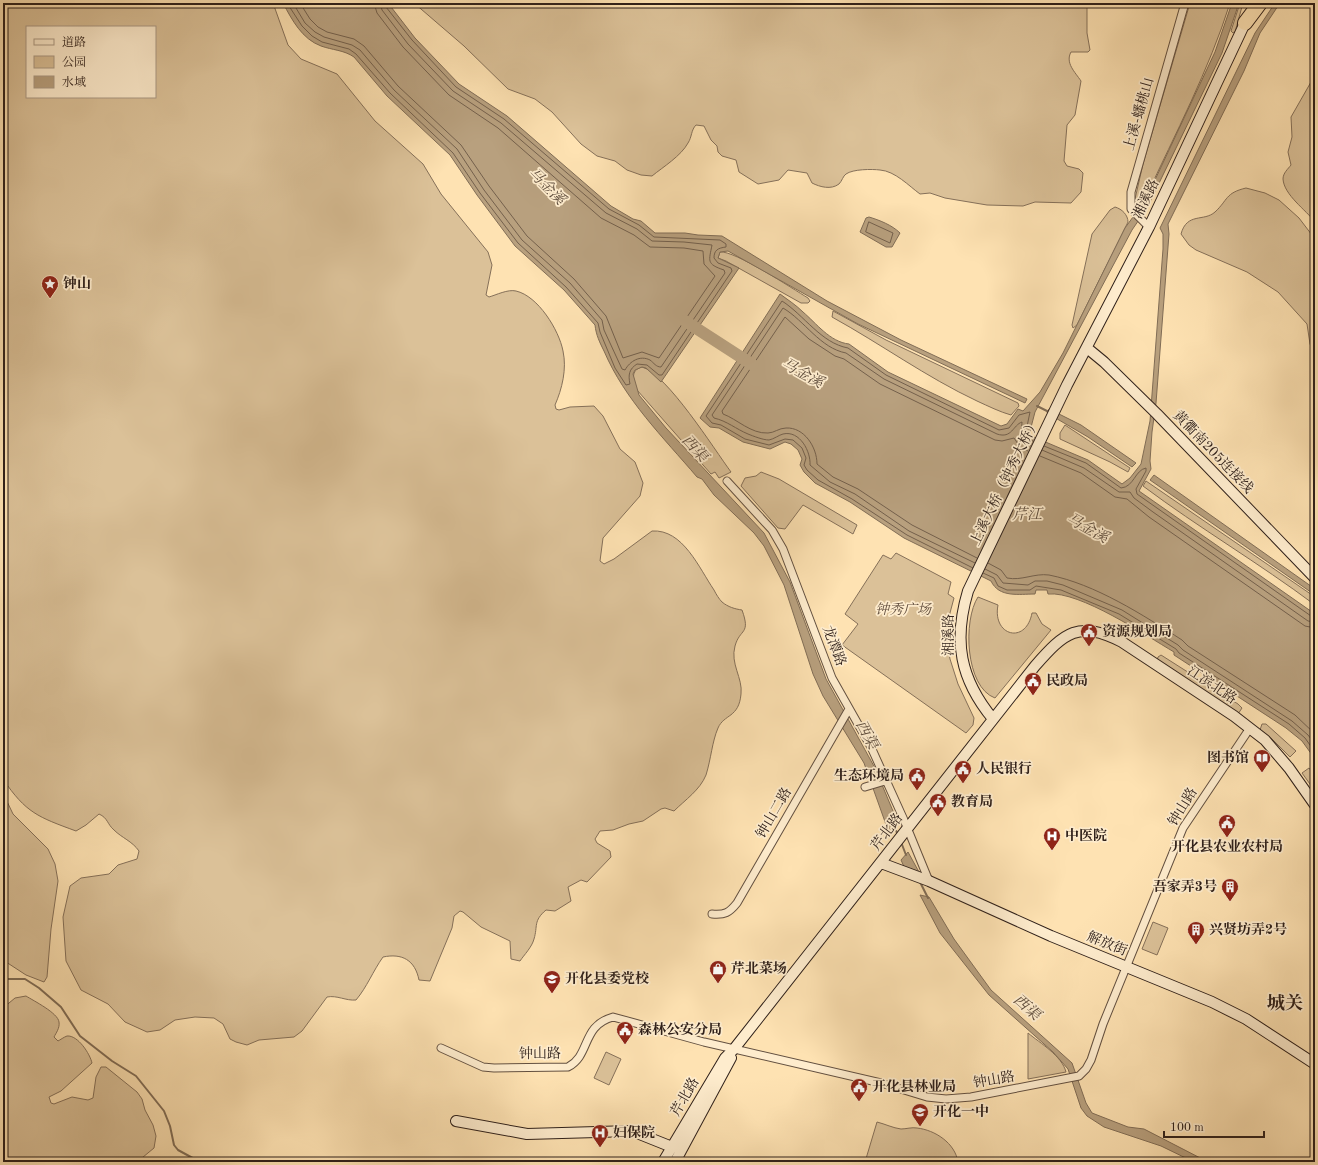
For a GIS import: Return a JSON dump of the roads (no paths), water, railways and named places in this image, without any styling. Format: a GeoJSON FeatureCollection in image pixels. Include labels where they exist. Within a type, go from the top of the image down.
{"type":"FeatureCollection","features":[{"type":"Feature","properties":{"kind":"highway"},"geometry":{"type":"LineString","coordinates":[[1245,23],[1251,3]]}},
{"type":"Feature","properties":{"kind":"highway"},"geometry":{"type":"LineString","coordinates":[[1245,23],[1260,3]]}},
{"type":"Feature","properties":{"kind":"main road","name":"湘溪路"},"geometry":{"type":"LineString","coordinates":[[1067,385],[1148,226],[1245,23]]}},
{"type":"Feature","properties":{"kind":"main road","name":"黄衢南205连接线"},"geometry":{"type":"LineString","coordinates":[[1087,348],[1104,362],[1157,414],[1315,578]]}},
{"type":"Feature","properties":{"kind":"main road","name":"上溪大桥（钟秀大桥）"},"geometry":{"type":"LineString","coordinates":[[968,591],[1067,385]]}},
{"type":"Feature","properties":{"kind":"main road","name":"湘溪路"},"geometry":{"type":"LineString","coordinates":[[968,591],[963,607],[961,625],[960,646],[963,665],[974,694],[992,719]]}},
{"type":"Feature","properties":{"kind":"main road","name":"江滨北路"},"geometry":{"type":"LineString","coordinates":[[1067,635],[1079,631],[1090,630],[1106,634],[1122,642],[1250,728],[1278,753],[1315,805]]}},
{"type":"Feature","properties":{"kind":"main road","name":"芹北路"},"geometry":{"type":"LineString","coordinates":[[663,1162],[718,1068],[881,863],[992,719],[1044,656],[1067,635]]}},
{"type":"Feature","properties":{"kind":"main road","name":"解放街"},"geometry":{"type":"LineString","coordinates":[[881,863],[929,881],[1051,936],[1212,1002],[1240,1016],[1315,1064]]}},
{"type":"Feature","properties":{"kind":"main road","name":"芹北路"},"geometry":{"type":"LineString","coordinates":[[675,1162],[726,1068],[734,1049]]}},
{"type":"Feature","properties":{"kind":"main road"},"geometry":{"type":"LineString","coordinates":[[456,1121],[527,1134],[632,1131],[672,1147]]}},
{"type":"Feature","properties":{"kind":"street","name":"上溪-蟠桃山"},"geometry":{"type":"LineString","coordinates":[[1148,226],[1131,209],[1131,192],[1185,3]]}},
{"type":"Feature","properties":{"kind":"street","name":"龙潭路"},"geometry":{"type":"LineString","coordinates":[[727,481],[772,530],[783,549],[832,678],[871,748],[929,881]]}},
{"type":"Feature","properties":{"kind":"street","name":"钟山二路"},"geometry":{"type":"LineString","coordinates":[[712,914],[723,915],[730,911],[737,903],[849,709]]}},
{"type":"Feature","properties":{"kind":"street","name":"钟山路"},"geometry":{"type":"LineString","coordinates":[[441,1048],[483,1067],[568,1067],[580,1055],[592,1030],[602,1020],[613,1017],[734,1049],[881,1084],[927,1097],[971,1097],[1068,1080],[1079,1076],[1089,1064],[1103,1024],[1183,828],[1250,728]]}},
{"type":"Feature","properties":{"kind":"street"},"geometry":{"type":"LineString","coordinates":[[864,787],[885,781]]}},
{"type":"Feature","properties":{"kind":"water"},"geometry":{"type":"Polygon","coordinates":[[[283,3],[388,3],[415,38],[459,84],[507,116],[611,206],[633,219],[641,221],[655,233],[685,233],[722,236],[827,301],[901,340],[1027,399],[1025,403],[858,324],[728,251],[720,252],[718,258],[739,268],[661,382],[646,368],[642,367],[635,370],[633,374],[639,395],[666,428],[764,533],[790,582],[826,679],[875,768],[898,823],[889,833],[864,763],[823,696],[813,674],[784,585],[764,546],[754,533],[714,495],[702,479],[697,477],[658,432],[623,386],[598,339],[595,325],[564,290],[515,246],[477,195],[450,155],[387,96],[354,57],[342,51],[321,46],[308,39],[298,28],[283,3]]]}},
{"type":"Feature","properties":{"kind":"water","name":"芹江"},"geometry":{"type":"Polygon","coordinates":[[[1232,3],[1239,3],[1222,53],[1147,208],[1132,230],[1035,412],[1029,435],[1088,460],[1122,484],[1130,478],[1141,464],[1150,421],[1163,249],[1163,234],[1160,228],[1255,33],[1275,3],[1280,3],[1260,33],[1244,71],[1168,224],[1169,234],[1156,403],[1152,432],[1150,461],[1151,469],[1139,491],[1315,614],[1315,759],[1302,741],[1286,728],[1174,655],[1174,652],[1130,625],[1077,599],[1061,595],[1048,594],[1047,590],[1036,590],[1035,594],[1004,593],[991,581],[904,538],[850,502],[815,483],[804,472],[800,465],[802,459],[798,450],[791,444],[785,442],[770,449],[743,442],[719,428],[710,427],[700,418],[780,294],[798,307],[830,336],[842,343],[849,344],[888,372],[1001,426],[1007,424],[1018,409],[1023,411],[1040,392],[1063,353],[1125,228],[1146,199],[1215,52],[1232,3]]]}},
{"type":"Feature","properties":{"kind":"water"},"geometry":{"type":"Polygon","coordinates":[[[869,217],[889,225],[900,233],[892,247],[886,247],[860,232],[866,218],[869,217]]]}},
{"type":"Feature","properties":{"kind":"water"},"geometry":{"type":"Polygon","coordinates":[[[1049,409],[1081,425],[1136,463],[1132,467],[1088,437],[1047,413],[1049,409]]]}},
{"type":"Feature","properties":{"kind":"water"},"geometry":{"type":"Polygon","coordinates":[[[1154,475],[1315,589],[1315,595],[1150,480],[1154,475]]]}},
{"type":"Feature","properties":{"kind":"water"},"geometry":{"type":"Polygon","coordinates":[[[908,852],[919,872],[905,869],[901,860],[908,852]]]}},
{"type":"Feature","properties":{"kind":"water"},"geometry":{"type":"Polygon","coordinates":[[[920,895],[929,897],[954,939],[991,990],[1072,1063],[1086,1103],[1092,1113],[1128,1127],[1144,1129],[1208,1162],[1194,1162],[1161,1146],[1104,1127],[1087,1116],[1081,1108],[1068,1069],[1053,1052],[989,995],[940,933],[920,895]]]}},
{"type":"Feature","properties":{"kind":"waterway","name":"马金溪"},"geometry":{"type":"LineString","coordinates":[[685,321],[753,365]]}},
{"type":"Feature","properties":{"kind":"waterway"},"geometry":{"type":"LineString","coordinates":[[1037,406],[1049,412]]}},
{"type":"Feature","properties":{"kind":"waterway","name":"西渠"},"geometry":{"type":"LineString","coordinates":[[894,826],[898,835]]}},
{"type":"Feature","properties":{"kind":"waterway","name":"西渠"},"geometry":{"type":"LineString","coordinates":[[901,842],[906,855]]}},
{"type":"Feature","properties":{"kind":"waterway","name":"西渠"},"geometry":{"type":"LineString","coordinates":[[920,882],[928,898]]}},
{"type":"Feature","properties":{"kind":"waterway"},"geometry":{"type":"LineString","coordinates":[[3,979],[25,979],[39,988],[61,1007],[80,1036],[112,1061],[136,1076],[164,1111],[170,1126],[174,1145],[178,1150],[200,1162]]}},
{"type":"Feature","properties":{"kind":"place","name":"钟山"},"geometry":{"type":"Point","coordinates":[50,299]}},
{"type":"Feature","properties":{"kind":"place","name":"资源规划局"},"geometry":{"type":"Point","coordinates":[1089,647]}},
{"type":"Feature","properties":{"kind":"place","name":"民政局"},"geometry":{"type":"Point","coordinates":[1033,696]}},
{"type":"Feature","properties":{"kind":"place","name":"图书馆"},"geometry":{"type":"Point","coordinates":[1262,773]}},
{"type":"Feature","properties":{"kind":"place","name":"人民银行"},"geometry":{"type":"Point","coordinates":[963,784]}},
{"type":"Feature","properties":{"kind":"place","name":"生态环境局"},"geometry":{"type":"Point","coordinates":[917,791]}},
{"type":"Feature","properties":{"kind":"place","name":"教育局"},"geometry":{"type":"Point","coordinates":[938,817]}},
{"type":"Feature","properties":{"kind":"place","name":"开化县农业农村局"},"geometry":{"type":"Point","coordinates":[1227,838]}},
{"type":"Feature","properties":{"kind":"place","name":"中医院"},"geometry":{"type":"Point","coordinates":[1052,851]}},
{"type":"Feature","properties":{"kind":"place","name":"吾家弄3号"},"geometry":{"type":"Point","coordinates":[1230,902]}},
{"type":"Feature","properties":{"kind":"place","name":"兴贤坊弄2号"},"geometry":{"type":"Point","coordinates":[1196,945]}},
{"type":"Feature","properties":{"kind":"place","name":"芹北菜场"},"geometry":{"type":"Point","coordinates":[718,984]}},
{"type":"Feature","properties":{"kind":"place","name":"开化县委党校"},"geometry":{"type":"Point","coordinates":[552,994]}},
{"type":"Feature","properties":{"kind":"place","name":"森林公安分局"},"geometry":{"type":"Point","coordinates":[625,1045]}},
{"type":"Feature","properties":{"kind":"place","name":"开化县林业局"},"geometry":{"type":"Point","coordinates":[859,1102]}},
{"type":"Feature","properties":{"kind":"place","name":"开化一中"},"geometry":{"type":"Point","coordinates":[920,1127]}},
{"type":"Feature","properties":{"kind":"place","name":"妇保院"},"geometry":{"type":"Point","coordinates":[600,1148]}},
{"type":"Feature","properties":{"kind":"district","name":"城关"},"geometry":{"type":"Point","coordinates":[1285,1004]}},
{"type":"Feature","properties":{"kind":"park label","name":"钟秀广场"},"geometry":{"type":"Point","coordinates":[903,610]}}]}
